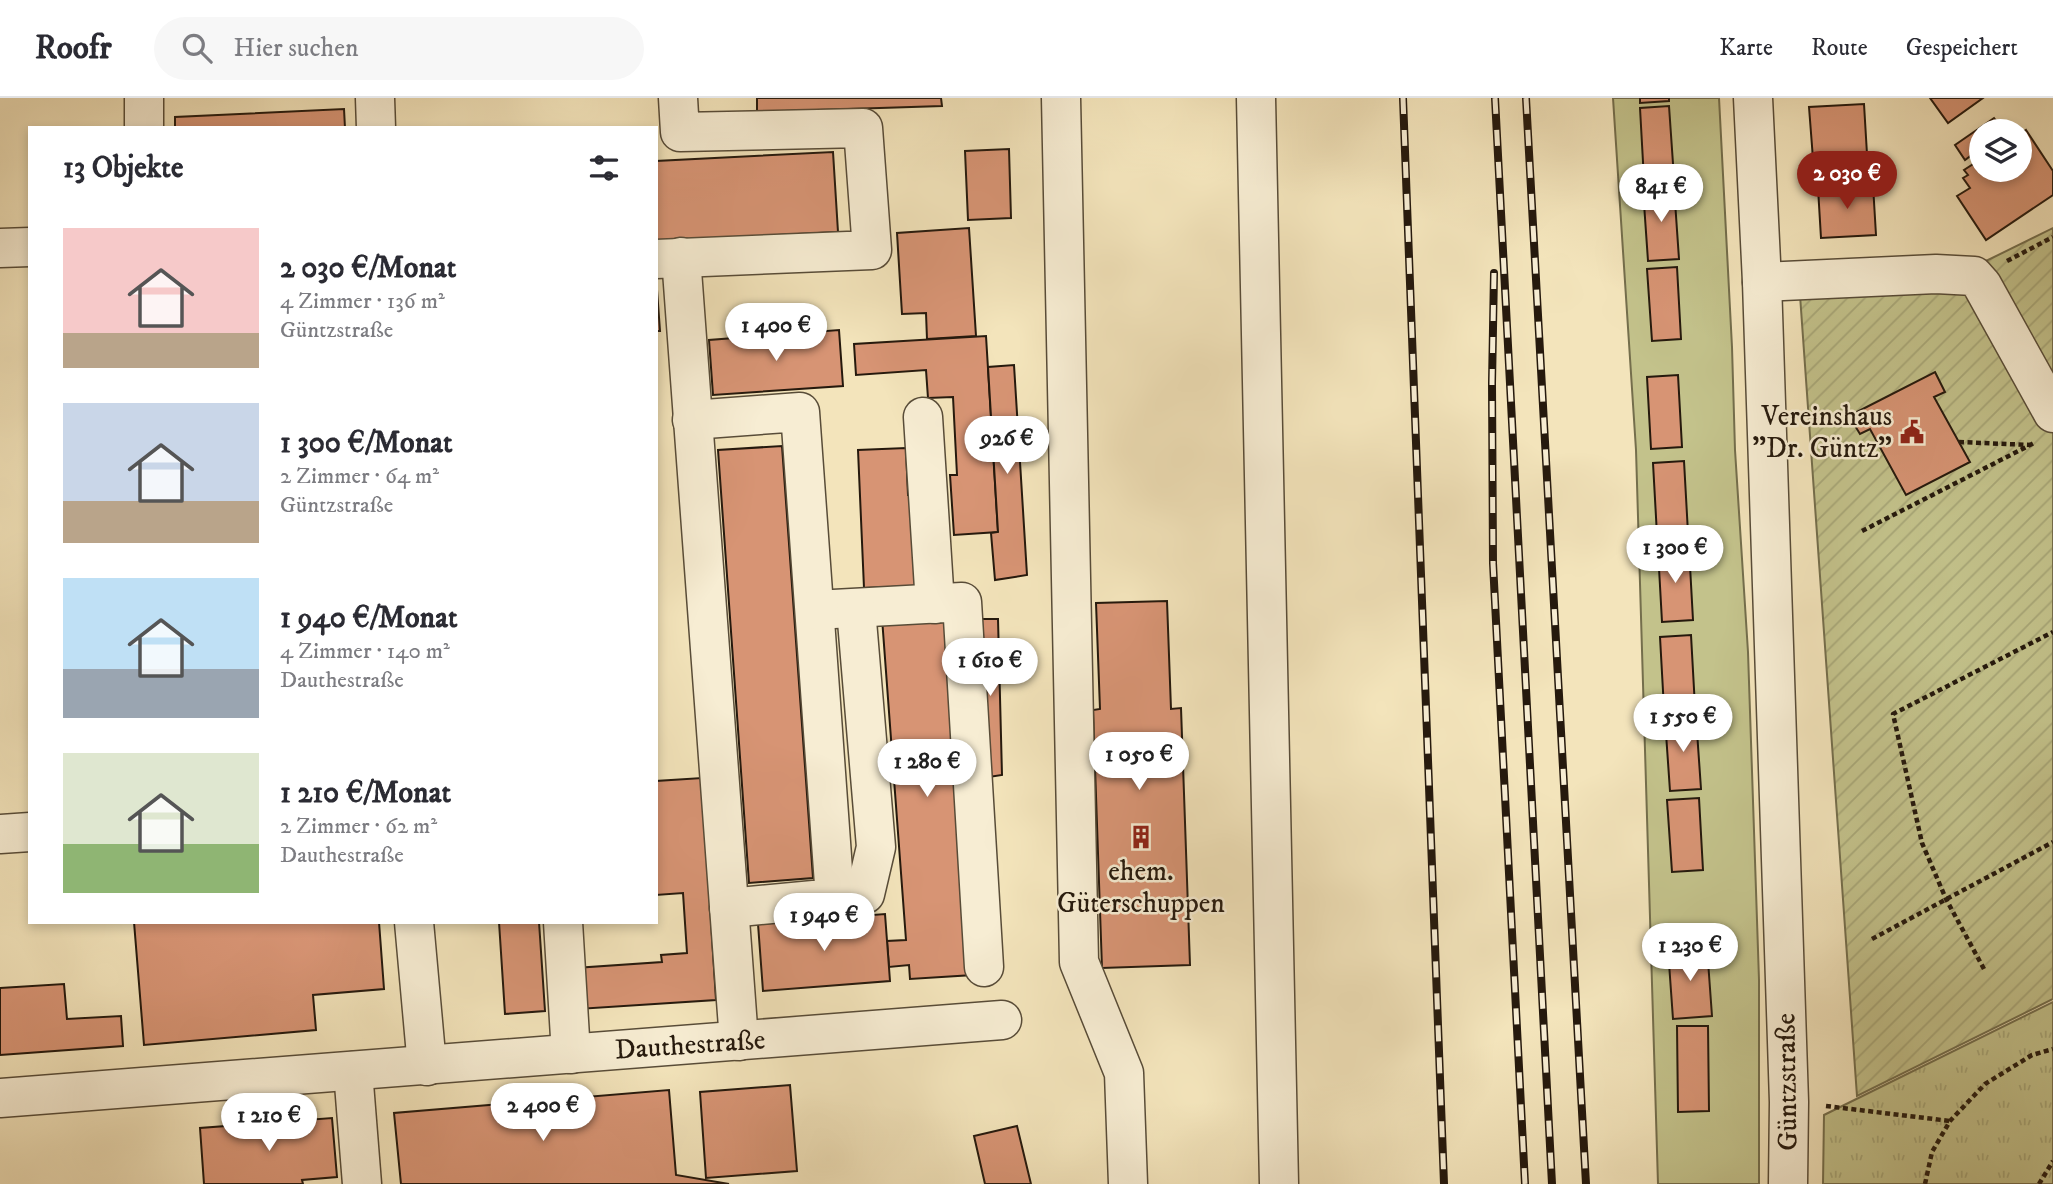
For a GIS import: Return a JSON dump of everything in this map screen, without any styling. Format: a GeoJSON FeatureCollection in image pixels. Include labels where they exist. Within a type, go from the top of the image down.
{"type":"FeatureCollection","features":[{"type":"Feature","properties":{"kind":"street"},"geometry":{"type":"LineString","coordinates":[[144,98],[144,126]]}},
{"type":"Feature","properties":{"kind":"street"},"geometry":{"type":"LineString","coordinates":[[375,98],[376,126]]}},
{"type":"Feature","properties":{"kind":"street"},"geometry":{"type":"LineString","coordinates":[[678,98],[680,132],[863,128],[872,250],[668,258],[692,420],[739,1041]]}},
{"type":"Feature","properties":{"kind":"street"},"geometry":{"type":"LineString","coordinates":[[1061,98],[1079,962],[1124,1073],[1128,1184]]}},
{"type":"Feature","properties":{"kind":"street"},"geometry":{"type":"LineString","coordinates":[[1256,98],[1279,1184]]}},
{"type":"Feature","properties":{"kind":"street","name":"Güntzstraße"},"geometry":{"type":"LineString","coordinates":[[1753,98],[1762,282],[1789,1102],[1788,1184]]}},
{"type":"Feature","properties":{"kind":"street"},"geometry":{"type":"LineString","coordinates":[[0,248],[28,247]]}},
{"type":"Feature","properties":{"kind":"street"},"geometry":{"type":"LineString","coordinates":[[1762,282],[1936,274],[1974,276],[1982,285],[2049,425]]}},
{"type":"Feature","properties":{"kind":"street"},"geometry":{"type":"LineString","coordinates":[[692,420],[800,412],[835,898]]}},
{"type":"Feature","properties":{"kind":"street"},"geometry":{"type":"LineString","coordinates":[[923,417],[935,604]]}},
{"type":"Feature","properties":{"kind":"street"},"geometry":{"type":"LineString","coordinates":[[815,610],[962,602],[984,967]]}},
{"type":"Feature","properties":{"kind":"street"},"geometry":{"type":"LineString","coordinates":[[729,908],[865,894],[876,847],[856,609]]}},
{"type":"Feature","properties":{"kind":"street"},"geometry":{"type":"LineString","coordinates":[[0,834],[28,832]]}},
{"type":"Feature","properties":{"kind":"street"},"geometry":{"type":"LineString","coordinates":[[414,924],[427,1066]]}},
{"type":"Feature","properties":{"kind":"street"},"geometry":{"type":"LineString","coordinates":[[563,924],[571,1054]]}},
{"type":"Feature","properties":{"kind":"street","name":"Dauthestraße"},"geometry":{"type":"LineString","coordinates":[[0,1098],[1002,1020]]}},
{"type":"Feature","properties":{"kind":"street"},"geometry":{"type":"LineString","coordinates":[[353,1071],[362,1184]]}},
{"type":"Feature","properties":{"kind":"path"},"geometry":{"type":"LineString","coordinates":[[1974,276],[2053,237]]}},
{"type":"Feature","properties":{"kind":"path"},"geometry":{"type":"LineString","coordinates":[[1862,531],[2031,445],[2049,425]]}},
{"type":"Feature","properties":{"kind":"path"},"geometry":{"type":"LineString","coordinates":[[1959,442],[2031,445]]}},
{"type":"Feature","properties":{"kind":"path"},"geometry":{"type":"LineString","coordinates":[[1984,969],[1947,899],[1922,843],[1893,714],[2053,632]]}},
{"type":"Feature","properties":{"kind":"path"},"geometry":{"type":"LineString","coordinates":[[1872,939],[2053,842]]}},
{"type":"Feature","properties":{"kind":"path"},"geometry":{"type":"LineString","coordinates":[[1925,1184],[1932,1152],[1950,1121],[1985,1084],[2032,1055],[2053,1049]]}},
{"type":"Feature","properties":{"kind":"path"},"geometry":{"type":"LineString","coordinates":[[1789,1102],[1950,1121]]}},
{"type":"Feature","properties":{"kind":"path"},"geometry":{"type":"LineString","coordinates":[[2039,1184],[2053,1161]]}},
{"type":"Feature","properties":{"kind":"green space"},"geometry":{"type":"Polygon","coordinates":[[[1613,98],[1719,98],[1735,450],[1748,652],[1759,980],[1759,1184],[1658,1184],[1636,450],[1613,98]]]}},
{"type":"Feature","properties":{"kind":"green space"},"geometry":{"type":"Polygon","coordinates":[[[2053,228],[2053,999],[1857,1096],[1798,267],[1986,261],[2053,228]]]}},
{"type":"Feature","properties":{"kind":"green space"},"geometry":{"type":"Polygon","coordinates":[[[2053,1002],[2053,1184],[1823,1184],[1824,1115],[2053,1002]]]}},
{"type":"Feature","properties":{"kind":"building"},"geometry":{"type":"Polygon","coordinates":[[[757,98],[941,98],[942,106],[757,112],[757,98]]]}},
{"type":"Feature","properties":{"kind":"building"},"geometry":{"type":"Polygon","coordinates":[[[1640,98],[1669,98],[1669,101],[1640,103],[1640,98]]]}},
{"type":"Feature","properties":{"kind":"building"},"geometry":{"type":"Polygon","coordinates":[[[1930,98],[1983,98],[1948,123],[1930,98]]]}},
{"type":"Feature","properties":{"kind":"building"},"geometry":{"type":"Polygon","coordinates":[[[1864,104],[1867,154],[1813,159],[1809,107],[1864,104]]]}},
{"type":"Feature","properties":{"kind":"building"},"geometry":{"type":"Polygon","coordinates":[[[1669,106],[1674,178],[1644,180],[1640,108],[1669,106]]]}},
{"type":"Feature","properties":{"kind":"building"},"geometry":{"type":"Polygon","coordinates":[[[344,109],[345,126],[175,126],[175,117],[344,109]]]}},
{"type":"Feature","properties":{"kind":"building"},"geometry":{"type":"Polygon","coordinates":[[[1969,135],[1969,157],[1965,160],[1955,145],[1969,135]]]}},
{"type":"Feature","properties":{"kind":"building"},"geometry":{"type":"Polygon","coordinates":[[[2032,139],[2053,171],[2053,195],[1986,240],[1957,196],[1970,188],[1963,178],[1968,175],[1964,170],[1969,167],[1969,182],[2032,182],[2032,139]]]}},
{"type":"Feature","properties":{"kind":"building"},"geometry":{"type":"Polygon","coordinates":[[[1009,149],[1011,218],[968,220],[965,151],[1009,149]]]}},
{"type":"Feature","properties":{"kind":"building"},"geometry":{"type":"Polygon","coordinates":[[[833,152],[838,232],[658,241],[658,161],[833,152]]]}},
{"type":"Feature","properties":{"kind":"building"},"geometry":{"type":"Polygon","coordinates":[[[1873,185],[1876,235],[1821,238],[1818,188],[1873,185]]]}},
{"type":"Feature","properties":{"kind":"building"},"geometry":{"type":"Polygon","coordinates":[[[1674,187],[1679,259],[1648,261],[1643,189],[1674,187]]]}},
{"type":"Feature","properties":{"kind":"building"},"geometry":{"type":"Polygon","coordinates":[[[969,228],[976,336],[927,339],[926,313],[902,314],[897,233],[969,228]]]}},
{"type":"Feature","properties":{"kind":"building"},"geometry":{"type":"Polygon","coordinates":[[[1677,267],[1681,339],[1652,341],[1647,269],[1677,267]]]}},
{"type":"Feature","properties":{"kind":"building"},"geometry":{"type":"Polygon","coordinates":[[[839,330],[843,386],[713,395],[709,340],[839,330]]]}},
{"type":"Feature","properties":{"kind":"building"},"geometry":{"type":"Polygon","coordinates":[[[986,336],[998,532],[954,535],[950,475],[957,475],[953,397],[928,398],[926,370],[856,375],[854,344],[986,336]]]}},
{"type":"Feature","properties":{"kind":"building"},"geometry":{"type":"Polygon","coordinates":[[[1014,365],[1027,575],[995,580],[991,533],[998,532],[988,367],[1014,365]]]}},
{"type":"Feature","properties":{"kind":"building","name":"Vereinshaus \"Dr. Güntz\""},"geometry":{"type":"Polygon","coordinates":[[[1935,372],[1945,392],[1934,397],[1970,462],[1906,495],[1870,429],[1860,434],[1849,416],[1935,372]]]}},
{"type":"Feature","properties":{"kind":"building"},"geometry":{"type":"Polygon","coordinates":[[[1678,375],[1682,447],[1651,449],[1647,377],[1678,375]]]}},
{"type":"Feature","properties":{"kind":"building"},"geometry":{"type":"Polygon","coordinates":[[[782,446],[813,878],[749,883],[718,450],[782,446]]]}},
{"type":"Feature","properties":{"kind":"building"},"geometry":{"type":"Polygon","coordinates":[[[906,448],[908,495],[913,495],[917,586],[864,588],[858,450],[906,448]]]}},
{"type":"Feature","properties":{"kind":"building"},"geometry":{"type":"Polygon","coordinates":[[[1684,461],[1688,533],[1657,535],[1653,463],[1684,461]]]}},
{"type":"Feature","properties":{"kind":"building"},"geometry":{"type":"Polygon","coordinates":[[[1689,548],[1693,620],[1662,622],[1658,550],[1689,548]]]}},
{"type":"Feature","properties":{"kind":"building","name":"ehem. Güterschuppen"},"geometry":{"type":"Polygon","coordinates":[[[1167,601],[1171,709],[1181,708],[1190,965],[1102,968],[1093,710],[1100,709],[1096,603],[1167,601]]]}},
{"type":"Feature","properties":{"kind":"building"},"geometry":{"type":"Polygon","coordinates":[[[947,612],[973,975],[910,979],[909,965],[889,967],[887,941],[906,940],[882,618],[947,612]]]}},
{"type":"Feature","properties":{"kind":"building"},"geometry":{"type":"Polygon","coordinates":[[[978,619],[998,619],[1002,775],[982,778],[978,619]]]}},
{"type":"Feature","properties":{"kind":"building"},"geometry":{"type":"Polygon","coordinates":[[[1691,635],[1695,707],[1664,709],[1660,637],[1691,635]]]}},
{"type":"Feature","properties":{"kind":"building"},"geometry":{"type":"Polygon","coordinates":[[[1696,717],[1701,789],[1670,791],[1665,719],[1696,717]]]}},
{"type":"Feature","properties":{"kind":"building"},"geometry":{"type":"Polygon","coordinates":[[[702,778],[716,1000],[578,1009],[575,968],[662,962],[661,955],[687,953],[683,893],[658,895],[658,781],[702,778]]]}},
{"type":"Feature","properties":{"kind":"building"},"geometry":{"type":"Polygon","coordinates":[[[1699,798],[1703,870],[1672,872],[1667,800],[1699,798]]]}},
{"type":"Feature","properties":{"kind":"building"},"geometry":{"type":"Polygon","coordinates":[[[885,914],[890,981],[763,991],[758,924],[885,914]]]}},
{"type":"Feature","properties":{"kind":"building"},"geometry":{"type":"Polygon","coordinates":[[[134,924],[379,924],[384,989],[313,995],[316,1030],[144,1045],[134,924]]]}},
{"type":"Feature","properties":{"kind":"building"},"geometry":{"type":"Polygon","coordinates":[[[499,924],[539,924],[545,1011],[505,1014],[499,924]]]}},
{"type":"Feature","properties":{"kind":"building"},"geometry":{"type":"Polygon","coordinates":[[[1707,947],[1712,1016],[1673,1019],[1668,949],[1707,947]]]}},
{"type":"Feature","properties":{"kind":"building"},"geometry":{"type":"Polygon","coordinates":[[[64,984],[67,1019],[121,1016],[123,1046],[0,1055],[0,988],[64,984]]]}},
{"type":"Feature","properties":{"kind":"building"},"geometry":{"type":"Polygon","coordinates":[[[1677,1026],[1708,1026],[1709,1111],[1678,1112],[1677,1026]]]}},
{"type":"Feature","properties":{"kind":"building"},"geometry":{"type":"Polygon","coordinates":[[[790,1085],[797,1171],[706,1178],[700,1092],[790,1085]]]}},
{"type":"Feature","properties":{"kind":"building"},"geometry":{"type":"Polygon","coordinates":[[[669,1090],[676,1175],[729,1184],[401,1184],[394,1113],[669,1090]]]}},
{"type":"Feature","properties":{"kind":"building"},"geometry":{"type":"Polygon","coordinates":[[[332,1118],[337,1177],[302,1180],[303,1184],[204,1184],[200,1128],[332,1118]]]}},
{"type":"Feature","properties":{"kind":"building"},"geometry":{"type":"Polygon","coordinates":[[[1017,1126],[1031,1184],[985,1184],[974,1136],[1017,1126]]]}},
{"type":"Feature","properties":{"kind":"railway"},"geometry":{"type":"LineString","coordinates":[[1403,98],[1444,1184]]}},
{"type":"Feature","properties":{"kind":"railway"},"geometry":{"type":"LineString","coordinates":[[1495,98],[1552,1184]]}},
{"type":"Feature","properties":{"kind":"railway"},"geometry":{"type":"LineString","coordinates":[[1526,98],[1586,1184]]}},
{"type":"Feature","properties":{"kind":"railway"},"geometry":{"type":"LineString","coordinates":[[1494,273],[1493,563],[1525,1184]]}},
{"type":"Feature","properties":{"kind":"place","name":"Vereinshaus \"Dr. Güntz\""},"geometry":{"type":"Point","coordinates":[1912,432]}},
{"type":"Feature","properties":{"kind":"place","name":"ehem. Güterschuppen"},"geometry":{"type":"Point","coordinates":[1141,837]}}]}
